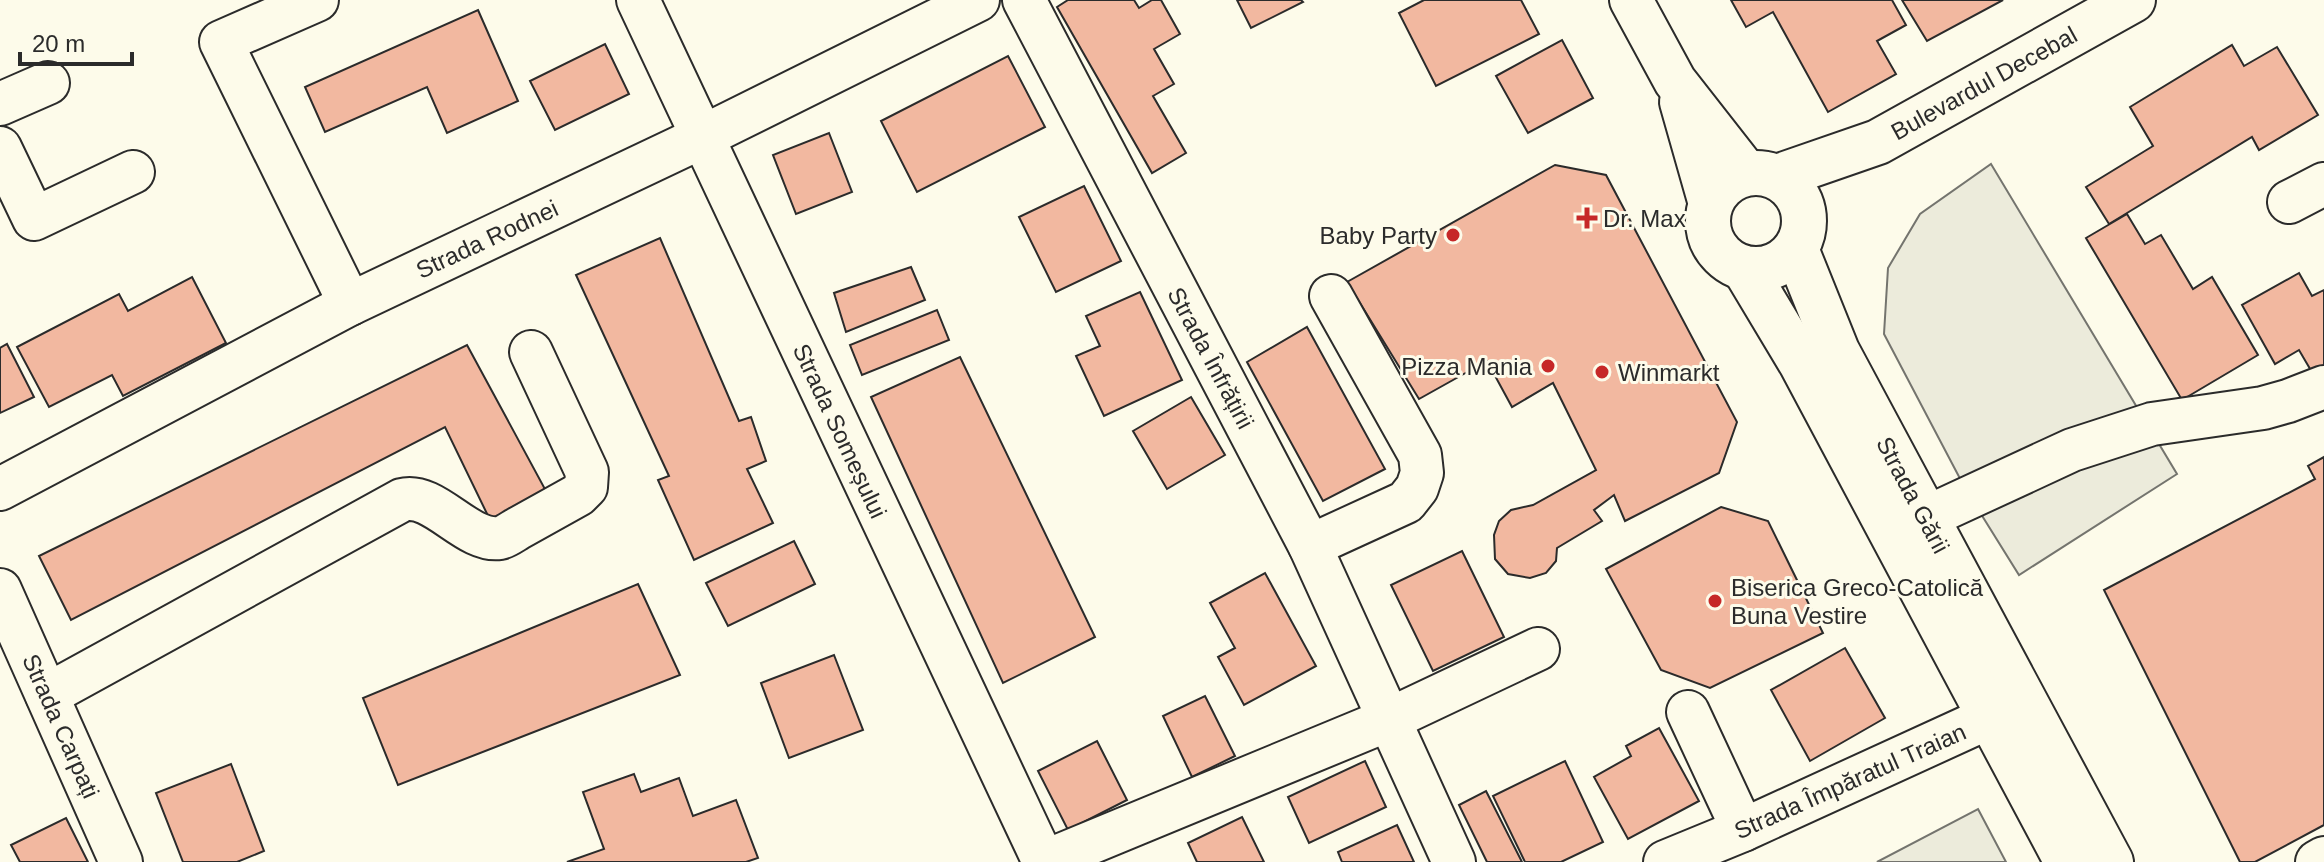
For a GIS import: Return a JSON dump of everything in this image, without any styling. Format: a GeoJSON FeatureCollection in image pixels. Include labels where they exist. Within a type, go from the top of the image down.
{"type":"FeatureCollection","features":[{"type":"Feature","properties":{"kind":"main road","name":"Bulevardul Decebal"},"geometry":{"type":"LineString","coordinates":[[1762,175],[1878,142],[2133,0]]}},
{"type":"Feature","properties":{"kind":"main road","name":"Bulevardul Decebal"},"geometry":{"type":"LineString","coordinates":[[1800,230],[1878,142]]}},
{"type":"Feature","properties":{"kind":"main road"},"geometry":{"type":"LineString","coordinates":[[1710,204],[1718,190],[1730,179],[1762,175]]}},
{"type":"Feature","properties":{"kind":"main road","name":"Strada Gării"},"geometry":{"type":"LineString","coordinates":[[1762,175],[1787,183],[1798,197],[1800,230],[1837,351],[2111,862]]}},
{"type":"Feature","properties":{"kind":"main road","name":"Strada Gării"},"geometry":{"type":"LineString","coordinates":[[1710,204],[1709,236],[1725,259],[1744,268],[1801,363],[2067,862]]}},
{"type":"Feature","properties":{"kind":"main road"},"geometry":{"type":"LineString","coordinates":[[1744,268],[1767,268],[1782,262],[1800,230]]}},
{"type":"Feature","properties":{"kind":"street"},"geometry":{"type":"LineString","coordinates":[[317,0],[221,42],[350,304]]}},
{"type":"Feature","properties":{"kind":"street","name":"Strada Someșului"},"geometry":{"type":"LineString","coordinates":[[638,0],[1044,862]]}},
{"type":"Feature","properties":{"kind":"street","name":"Strada Rodnei"},"geometry":{"type":"LineString","coordinates":[[0,489],[350,304],[702,137],[978,0]]}},
{"type":"Feature","properties":{"kind":"street","name":"Strada Înfrățirii"},"geometry":{"type":"LineString","coordinates":[[1024,0],[1310,546],[1454,862]]}},
{"type":"Feature","properties":{"kind":"street","name":"Strada Gării"},"geometry":{"type":"LineString","coordinates":[[1631,0],[1675,81],[1710,204]]}},
{"type":"Feature","properties":{"kind":"street","name":"Strada Gării"},"geometry":{"type":"LineString","coordinates":[[1675,81],[1762,175]]}},
{"type":"Feature","properties":{"kind":"street"},"geometry":{"type":"LineString","coordinates":[[0,104],[48,83]]}},
{"type":"Feature","properties":{"kind":"street"},"geometry":{"type":"LineString","coordinates":[[0,148],[34,219],[133,172]]}},
{"type":"Feature","properties":{"kind":"street"},"geometry":{"type":"LineString","coordinates":[[1310,546],[1406,502],[1417,488],[1422,473],[1420,455],[1331,296]]}},
{"type":"Feature","properties":{"kind":"street"},"geometry":{"type":"LineString","coordinates":[[47,695],[402,500],[411,497],[483,535],[500,538],[578,495],[586,487],[587,472],[531,352]]}},
{"type":"Feature","properties":{"kind":"street"},"geometry":{"type":"LineString","coordinates":[[1925,518],[2072,450],[2152,424],[2263,408],[2324,387]]}},
{"type":"Feature","properties":{"kind":"street","name":"Strada Carpați"},"geometry":{"type":"LineString","coordinates":[[0,590],[121,862]]}},
{"type":"Feature","properties":{"kind":"street"},"geometry":{"type":"LineString","coordinates":[[1044,862],[1390,719],[1538,649]]}},
{"type":"Feature","properties":{"kind":"street"},"geometry":{"type":"LineString","coordinates":[[1688,712],[1743,830]]}},
{"type":"Feature","properties":{"kind":"street","name":"Strada Împăratul Traian"},"geometry":{"type":"LineString","coordinates":[[1665,862],[1743,830],[1990,717]]}},
{"type":"Feature","properties":{"kind":"street"},"geometry":{"type":"LineString","coordinates":[[2317,862],[2324,858]]}},
{"type":"Feature","properties":{"kind":"shaded area"},"geometry":{"type":"Polygon","coordinates":[[[1991,164],[2177,474],[2019,575],[1966,490],[1884,334],[1888,268],[1920,214],[1991,164]]]}},
{"type":"Feature","properties":{"kind":"shaded area"},"geometry":{"type":"Polygon","coordinates":[[[1978,809],[2006,862],[1877,862],[1978,809]]]}},
{"type":"Feature","properties":{"kind":"building"},"geometry":{"type":"Polygon","coordinates":[[[1068,0],[1134,0],[1139,8],[1152,0],[1161,0],[1180,34],[1154,49],[1174,84],[1153,96],[1186,153],[1152,173],[1057,7],[1068,0]]]}},
{"type":"Feature","properties":{"kind":"building"},"geometry":{"type":"Polygon","coordinates":[[[1237,0],[1301,0],[1303,2],[1251,28],[1237,0]]]}},
{"type":"Feature","properties":{"kind":"building"},"geometry":{"type":"Polygon","coordinates":[[[1424,0],[1521,0],[1539,34],[1436,86],[1399,13],[1424,0]]]}},
{"type":"Feature","properties":{"kind":"building"},"geometry":{"type":"Polygon","coordinates":[[[1731,0],[1892,0],[1906,25],[1877,41],[1896,74],[1828,112],[1773,12],[1746,27],[1731,0]]]}},
{"type":"Feature","properties":{"kind":"building"},"geometry":{"type":"Polygon","coordinates":[[[1902,0],[2003,0],[1927,41],[1902,0]]]}},
{"type":"Feature","properties":{"kind":"building"},"geometry":{"type":"Polygon","coordinates":[[[478,10],[518,101],[447,133],[427,87],[325,132],[305,87],[478,10]]]}},
{"type":"Feature","properties":{"kind":"building"},"geometry":{"type":"Polygon","coordinates":[[[1562,40],[1593,98],[1528,133],[1496,76],[1562,40]]]}},
{"type":"Feature","properties":{"kind":"building"},"geometry":{"type":"Polygon","coordinates":[[[605,44],[629,94],[555,130],[530,81],[605,44]]]}},
{"type":"Feature","properties":{"kind":"building"},"geometry":{"type":"Polygon","coordinates":[[[2232,45],[2244,66],[2277,47],[2318,115],[2259,150],[2252,137],[2109,224],[2086,187],[2153,146],[2130,107],[2232,45]]]}},
{"type":"Feature","properties":{"kind":"building"},"geometry":{"type":"Polygon","coordinates":[[[1008,56],[1045,127],[917,192],[881,121],[1008,56]]]}},
{"type":"Feature","properties":{"kind":"building"},"geometry":{"type":"Polygon","coordinates":[[[829,133],[852,192],[796,214],[773,155],[829,133]]]}},
{"type":"Feature","properties":{"kind":"building","name":"Winmarkt"},"geometry":{"type":"Polygon","coordinates":[[[1555,165],[1606,175],[1737,422],[1719,473],[1625,521],[1614,495],[1594,510],[1602,521],[1557,548],[1556,561],[1546,573],[1530,578],[1508,574],[1495,559],[1494,535],[1499,521],[1511,510],[1533,505],[1596,470],[1553,383],[1512,407],[1487,361],[1419,399],[1347,282],[1555,165]]]}},
{"type":"Feature","properties":{"kind":"building"},"geometry":{"type":"Polygon","coordinates":[[[1084,186],[1121,261],[1056,292],[1019,217],[1084,186]]]}},
{"type":"Feature","properties":{"kind":"building"},"geometry":{"type":"Polygon","coordinates":[[[2127,214],[2145,244],[2161,235],[2193,289],[2212,277],[2258,355],[2182,400],[2086,238],[2127,214]]]}},
{"type":"Feature","properties":{"kind":"building"},"geometry":{"type":"Polygon","coordinates":[[[660,238],[739,421],[751,417],[766,461],[747,469],[773,523],[694,560],[658,480],[669,476],[576,275],[660,238]]]}},
{"type":"Feature","properties":{"kind":"building"},"geometry":{"type":"Polygon","coordinates":[[[911,267],[925,300],[846,332],[834,293],[911,267]]]}},
{"type":"Feature","properties":{"kind":"building"},"geometry":{"type":"Polygon","coordinates":[[[2299,273],[2312,296],[2324,290],[2324,374],[2316,379],[2299,350],[2275,364],[2242,305],[2299,273]]]}},
{"type":"Feature","properties":{"kind":"building"},"geometry":{"type":"Polygon","coordinates":[[[192,277],[226,343],[123,396],[112,375],[49,407],[17,347],[119,294],[128,311],[192,277]]]}},
{"type":"Feature","properties":{"kind":"building"},"geometry":{"type":"Polygon","coordinates":[[[1140,292],[1182,380],[1104,416],[1076,356],[1100,346],[1086,316],[1140,292]]]}},
{"type":"Feature","properties":{"kind":"building"},"geometry":{"type":"Polygon","coordinates":[[[937,310],[949,340],[862,375],[850,345],[937,310]]]}},
{"type":"Feature","properties":{"kind":"building"},"geometry":{"type":"Polygon","coordinates":[[[1307,327],[1385,469],[1323,501],[1247,362],[1307,327]]]}},
{"type":"Feature","properties":{"kind":"building"},"geometry":{"type":"Polygon","coordinates":[[[7,344],[34,397],[0,413],[0,348],[7,344]]]}},
{"type":"Feature","properties":{"kind":"building"},"geometry":{"type":"Polygon","coordinates":[[[467,345],[546,491],[491,522],[445,427],[71,620],[39,556],[467,345]]]}},
{"type":"Feature","properties":{"kind":"building"},"geometry":{"type":"Polygon","coordinates":[[[960,357],[1095,637],[1003,683],[871,397],[960,357]]]}},
{"type":"Feature","properties":{"kind":"building"},"geometry":{"type":"Polygon","coordinates":[[[1191,397],[1225,455],[1167,489],[1133,431],[1191,397]]]}},
{"type":"Feature","properties":{"kind":"building"},"geometry":{"type":"Polygon","coordinates":[[[2324,457],[2324,825],[2255,862],[2240,862],[2104,590],[2315,479],[2308,466],[2324,457]]]}},
{"type":"Feature","properties":{"kind":"building","name":"Biserica Greco-Catolică Buna Vestire"},"geometry":{"type":"Polygon","coordinates":[[[1721,507],[1768,521],[1823,633],[1710,688],[1661,670],[1606,569],[1721,507]]]}},
{"type":"Feature","properties":{"kind":"building"},"geometry":{"type":"Polygon","coordinates":[[[794,541],[815,584],[728,626],[706,583],[794,541]]]}},
{"type":"Feature","properties":{"kind":"building"},"geometry":{"type":"Polygon","coordinates":[[[1462,551],[1504,637],[1433,671],[1391,585],[1462,551]]]}},
{"type":"Feature","properties":{"kind":"building"},"geometry":{"type":"Polygon","coordinates":[[[1265,573],[1316,666],[1244,705],[1218,657],[1235,648],[1210,603],[1265,573]]]}},
{"type":"Feature","properties":{"kind":"building"},"geometry":{"type":"Polygon","coordinates":[[[638,584],[680,675],[398,785],[363,698],[638,584]]]}},
{"type":"Feature","properties":{"kind":"building"},"geometry":{"type":"Polygon","coordinates":[[[1845,648],[1885,718],[1810,761],[1771,690],[1845,648]]]}},
{"type":"Feature","properties":{"kind":"building"},"geometry":{"type":"Polygon","coordinates":[[[834,655],[863,730],[789,758],[761,683],[834,655]]]}},
{"type":"Feature","properties":{"kind":"building"},"geometry":{"type":"Polygon","coordinates":[[[1205,696],[1235,756],[1192,777],[1163,716],[1205,696]]]}},
{"type":"Feature","properties":{"kind":"building"},"geometry":{"type":"Polygon","coordinates":[[[1659,728],[1699,801],[1628,839],[1594,777],[1631,756],[1626,746],[1659,728]]]}},
{"type":"Feature","properties":{"kind":"building"},"geometry":{"type":"Polygon","coordinates":[[[1097,741],[1127,800],[1068,830],[1038,771],[1097,741]]]}},
{"type":"Feature","properties":{"kind":"building"},"geometry":{"type":"Polygon","coordinates":[[[1365,761],[1386,807],[1309,843],[1288,797],[1365,761]]]}},
{"type":"Feature","properties":{"kind":"building"},"geometry":{"type":"Polygon","coordinates":[[[1565,761],[1603,842],[1561,862],[1525,862],[1493,796],[1565,761]]]}},
{"type":"Feature","properties":{"kind":"building"},"geometry":{"type":"Polygon","coordinates":[[[231,764],[264,851],[237,862],[183,862],[156,793],[231,764]]]}},
{"type":"Feature","properties":{"kind":"building"},"geometry":{"type":"Polygon","coordinates":[[[634,774],[641,792],[679,778],[693,816],[736,800],[758,858],[746,862],[567,862],[604,849],[583,792],[634,774]]]}},
{"type":"Feature","properties":{"kind":"building"},"geometry":{"type":"Polygon","coordinates":[[[1486,791],[1522,862],[1487,862],[1459,805],[1486,791]]]}},
{"type":"Feature","properties":{"kind":"building"},"geometry":{"type":"Polygon","coordinates":[[[1242,817],[1264,862],[1197,862],[1188,843],[1242,817]]]}},
{"type":"Feature","properties":{"kind":"building"},"geometry":{"type":"Polygon","coordinates":[[[66,818],[88,862],[20,862],[11,845],[66,818]]]}},
{"type":"Feature","properties":{"kind":"building"},"geometry":{"type":"Polygon","coordinates":[[[1397,825],[1414,862],[1342,862],[1338,852],[1397,825]]]}},
{"type":"Feature","properties":{"kind":"place","name":"Dr. Max"},"geometry":{"type":"Point","coordinates":[1587,218]}},
{"type":"Feature","properties":{"kind":"place","name":"Baby Party"},"geometry":{"type":"Point","coordinates":[1453,235]}},
{"type":"Feature","properties":{"kind":"place","name":"Pizza Mania"},"geometry":{"type":"Point","coordinates":[1548,366]}},
{"type":"Feature","properties":{"kind":"place","name":"Winmarkt"},"geometry":{"type":"Point","coordinates":[1602,372]}},
{"type":"Feature","properties":{"kind":"place","name":"Biserica Greco-Catolică Buna Vestire"},"geometry":{"type":"Point","coordinates":[1715,601]}}]}
